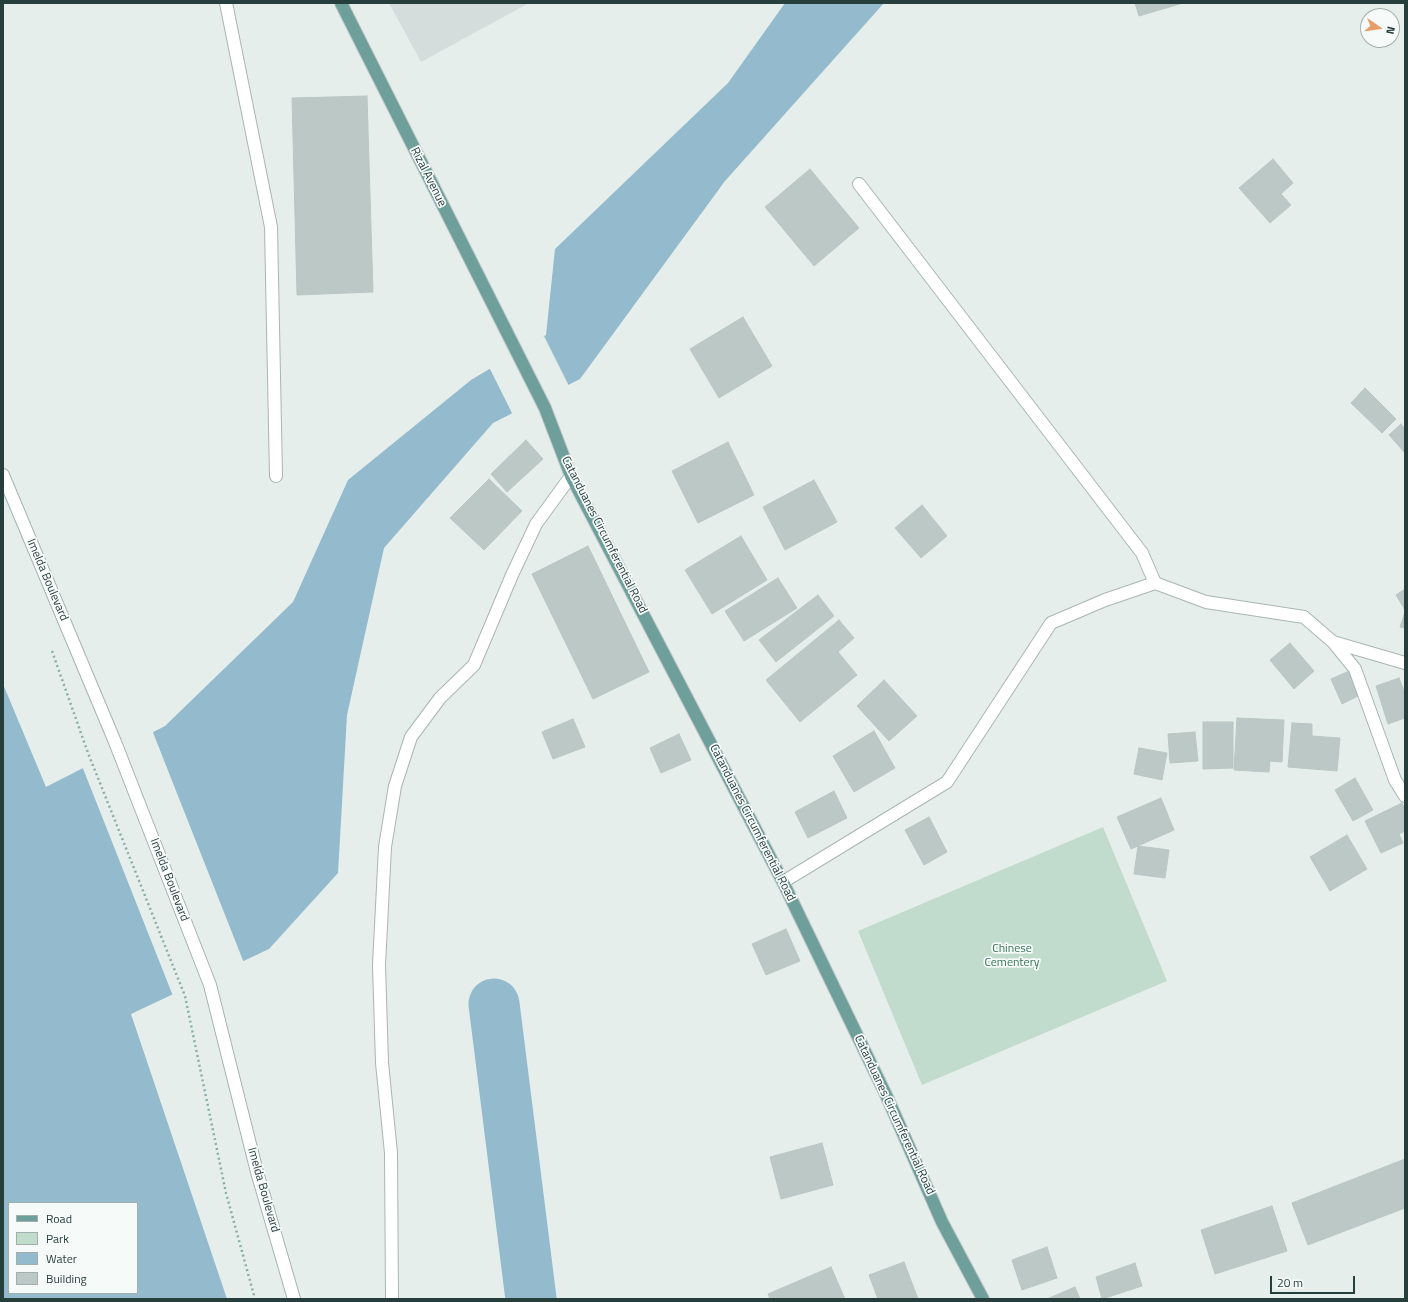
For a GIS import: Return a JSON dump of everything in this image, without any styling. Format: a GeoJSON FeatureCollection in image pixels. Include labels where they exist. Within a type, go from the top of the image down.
{"type":"FeatureCollection","features":[{"type":"Feature","properties":{"kind":"main road","name":"Rizal Avenue"},"geometry":{"type":"LineString","coordinates":[[341,3],[516,350]]}},
{"type":"Feature","properties":{"kind":"main road","name":"Catanduanes Circumferential Road"},"geometry":{"type":"LineString","coordinates":[[516,350],[545,408],[572,476],[783,882],[887,1097],[942,1222],[983,1299]]}},
{"type":"Feature","properties":{"kind":"street"},"geometry":{"type":"LineString","coordinates":[[226,3],[271,227],[276,476]]}},
{"type":"Feature","properties":{"kind":"street"},"geometry":{"type":"LineString","coordinates":[[859,184],[1142,553],[1155,583]]}},
{"type":"Feature","properties":{"kind":"street","name":"Imelda Boulevard"},"geometry":{"type":"LineString","coordinates":[[3,476],[115,742],[210,985],[257,1172],[294,1299]]}},
{"type":"Feature","properties":{"kind":"street"},"geometry":{"type":"LineString","coordinates":[[392,1299],[391,1153],[382,1063],[379,965],[385,847],[395,786],[411,737],[440,698],[474,665],[536,524],[572,476]]}},
{"type":"Feature","properties":{"kind":"street"},"geometry":{"type":"LineString","coordinates":[[783,882],[947,782],[1051,623],[1105,600],[1155,583],[1206,602],[1304,617],[1333,642],[1355,669],[1396,780],[1405,796]]}},
{"type":"Feature","properties":{"kind":"street"},"geometry":{"type":"LineString","coordinates":[[1333,642],[1405,663]]}},
{"type":"Feature","properties":{"kind":"path"},"geometry":{"type":"LineString","coordinates":[[88,753],[185,996],[226,1193],[255,1299]]}},
{"type":"Feature","properties":{"kind":"shaded area"},"geometry":{"type":"Polygon","coordinates":[[[389,3],[529,3],[421,62],[389,3]]]}},
{"type":"Feature","properties":{"kind":"green space","name":"Chinese Cementery"},"geometry":{"type":"Polygon","coordinates":[[[1103,827],[1167,981],[922,1085],[858,931],[1103,827]]]}},
{"type":"Feature","properties":{"kind":"water"},"geometry":{"type":"Polygon","coordinates":[[[785,3],[884,3],[725,181],[580,379],[493,423],[384,548],[347,715],[338,873],[269,949],[131,1014],[227,1299],[3,1299],[3,684],[46,787],[165,726],[293,602],[348,480],[471,380],[546,335],[555,249],[728,83],[785,3]]]}},
{"type":"Feature","properties":{"kind":"pier"},"geometry":{"type":"Polygon","coordinates":[[[544,336],[569,386],[513,415],[489,367],[544,336]]]}},
{"type":"Feature","properties":{"kind":"pier"},"geometry":{"type":"Polygon","coordinates":[[[152,730],[244,963],[173,996],[82,766],[152,730]]]}},
{"type":"Feature","properties":{"kind":"building"},"geometry":{"type":"Polygon","coordinates":[[[1135,3],[1183,3],[1139,16],[1135,3]]]}},
{"type":"Feature","properties":{"kind":"building"},"geometry":{"type":"Polygon","coordinates":[[[367,96],[373,292],[297,295],[292,98],[367,96]]]}},
{"type":"Feature","properties":{"kind":"building"},"geometry":{"type":"Polygon","coordinates":[[[1273,159],[1293,183],[1281,194],[1291,205],[1270,223],[1239,188],[1273,159]]]}},
{"type":"Feature","properties":{"kind":"building"},"geometry":{"type":"Polygon","coordinates":[[[810,169],[859,228],[814,266],[765,207],[810,169]]]}},
{"type":"Feature","properties":{"kind":"building"},"geometry":{"type":"Polygon","coordinates":[[[743,317],[772,366],[719,398],[690,349],[743,317]]]}},
{"type":"Feature","properties":{"kind":"building"},"geometry":{"type":"Polygon","coordinates":[[[1365,388],[1396,419],[1382,433],[1351,403],[1365,388]]]}},
{"type":"Feature","properties":{"kind":"building"},"geometry":{"type":"Polygon","coordinates":[[[1401,424],[1405,429],[1405,453],[1389,435],[1401,424]]]}},
{"type":"Feature","properties":{"kind":"building"},"geometry":{"type":"Polygon","coordinates":[[[526,440],[543,459],[507,492],[491,474],[526,440]]]}},
{"type":"Feature","properties":{"kind":"building"},"geometry":{"type":"Polygon","coordinates":[[[728,442],[754,495],[698,523],[672,471],[728,442]]]}},
{"type":"Feature","properties":{"kind":"building"},"geometry":{"type":"Polygon","coordinates":[[[489,479],[522,511],[484,550],[450,518],[489,479]]]}},
{"type":"Feature","properties":{"kind":"building"},"geometry":{"type":"Polygon","coordinates":[[[814,480],[837,522],[785,550],[763,507],[814,480]]]}},
{"type":"Feature","properties":{"kind":"building"},"geometry":{"type":"Polygon","coordinates":[[[922,505],[947,536],[921,558],[895,528],[922,505]]]}},
{"type":"Feature","properties":{"kind":"building"},"geometry":{"type":"Polygon","coordinates":[[[741,536],[767,580],[712,614],[685,570],[741,536]]]}},
{"type":"Feature","properties":{"kind":"building"},"geometry":{"type":"Polygon","coordinates":[[[588,546],[649,672],[593,699],[532,574],[588,546]]]}},
{"type":"Feature","properties":{"kind":"building"},"geometry":{"type":"Polygon","coordinates":[[[778,578],[797,608],[744,641],[725,611],[778,578]]]}},
{"type":"Feature","properties":{"kind":"building"},"geometry":{"type":"Polygon","coordinates":[[[1405,589],[1405,610],[1396,595],[1405,589]]]}},
{"type":"Feature","properties":{"kind":"building"},"geometry":{"type":"Polygon","coordinates":[[[818,595],[834,616],[776,662],[759,640],[818,595]]]}},
{"type":"Feature","properties":{"kind":"building"},"geometry":{"type":"Polygon","coordinates":[[[1405,612],[1405,628],[1400,627],[1405,612]]]}},
{"type":"Feature","properties":{"kind":"building"},"geometry":{"type":"Polygon","coordinates":[[[839,620],[854,638],[838,652],[857,675],[800,722],[766,680],[839,620]]]}},
{"type":"Feature","properties":{"kind":"building"},"geometry":{"type":"Polygon","coordinates":[[[1290,643],[1314,671],[1294,689],[1270,660],[1290,643]]]}},
{"type":"Feature","properties":{"kind":"building"},"geometry":{"type":"Polygon","coordinates":[[[1349,671],[1360,695],[1342,704],[1331,679],[1349,671]]]}},
{"type":"Feature","properties":{"kind":"building"},"geometry":{"type":"Polygon","coordinates":[[[1399,678],[1404,691],[1405,690],[1405,718],[1388,724],[1376,686],[1399,678]]]}},
{"type":"Feature","properties":{"kind":"building"},"geometry":{"type":"Polygon","coordinates":[[[884,680],[917,716],[889,741],[857,706],[884,680]]]}},
{"type":"Feature","properties":{"kind":"building"},"geometry":{"type":"Polygon","coordinates":[[[1237,718],[1284,720],[1282,762],[1270,761],[1269,772],[1234,770],[1237,718]]]}},
{"type":"Feature","properties":{"kind":"building"},"geometry":{"type":"Polygon","coordinates":[[[573,719],[585,747],[553,759],[542,732],[573,719]]]}},
{"type":"Feature","properties":{"kind":"building"},"geometry":{"type":"Polygon","coordinates":[[[1203,722],[1233,722],[1233,768],[1203,769],[1203,722]]]}},
{"type":"Feature","properties":{"kind":"building"},"geometry":{"type":"Polygon","coordinates":[[[1292,723],[1312,724],[1312,736],[1340,738],[1337,771],[1288,767],[1292,723]]]}},
{"type":"Feature","properties":{"kind":"building"},"geometry":{"type":"Polygon","coordinates":[[[874,731],[895,768],[854,792],[833,756],[874,731]]]}},
{"type":"Feature","properties":{"kind":"building"},"geometry":{"type":"Polygon","coordinates":[[[1195,732],[1198,761],[1170,763],[1168,734],[1195,732]]]}},
{"type":"Feature","properties":{"kind":"building"},"geometry":{"type":"Polygon","coordinates":[[[679,734],[691,760],[661,773],[650,748],[679,734]]]}},
{"type":"Feature","properties":{"kind":"building"},"geometry":{"type":"Polygon","coordinates":[[[1139,748],[1167,753],[1162,780],[1134,774],[1139,748]]]}},
{"type":"Feature","properties":{"kind":"building"},"geometry":{"type":"Polygon","coordinates":[[[1355,778],[1373,810],[1353,821],[1335,790],[1355,778]]]}},
{"type":"Feature","properties":{"kind":"building"},"geometry":{"type":"Polygon","coordinates":[[[834,791],[847,818],[808,838],[795,812],[834,791]]]}},
{"type":"Feature","properties":{"kind":"building"},"geometry":{"type":"Polygon","coordinates":[[[1161,798],[1174,830],[1131,849],[1117,817],[1161,798]]]}},
{"type":"Feature","properties":{"kind":"building"},"geometry":{"type":"Polygon","coordinates":[[[1402,803],[1405,809],[1405,831],[1399,834],[1403,843],[1381,853],[1365,821],[1402,803]]]}},
{"type":"Feature","properties":{"kind":"building"},"geometry":{"type":"Polygon","coordinates":[[[929,817],[947,852],[924,865],[905,830],[929,817]]]}},
{"type":"Feature","properties":{"kind":"building"},"geometry":{"type":"Polygon","coordinates":[[[1347,835],[1367,869],[1330,891],[1310,857],[1347,835]]]}},
{"type":"Feature","properties":{"kind":"building"},"geometry":{"type":"Polygon","coordinates":[[[1138,846],[1169,850],[1165,878],[1134,874],[1138,846]]]}},
{"type":"Feature","properties":{"kind":"building"},"geometry":{"type":"Polygon","coordinates":[[[786,929],[800,961],[766,975],[752,944],[786,929]]]}},
{"type":"Feature","properties":{"kind":"building"},"geometry":{"type":"Polygon","coordinates":[[[822,1143],[833,1185],[781,1199],[770,1157],[822,1143]]]}},
{"type":"Feature","properties":{"kind":"building"},"geometry":{"type":"Polygon","coordinates":[[[1405,1159],[1405,1208],[1308,1245],[1292,1203],[1405,1159]]]}},
{"type":"Feature","properties":{"kind":"building"},"geometry":{"type":"Polygon","coordinates":[[[1272,1206],[1287,1251],[1215,1274],[1201,1230],[1272,1206]]]}},
{"type":"Feature","properties":{"kind":"building"},"geometry":{"type":"Polygon","coordinates":[[[1047,1247],[1057,1278],[1022,1290],[1012,1260],[1047,1247]]]}},
{"type":"Feature","properties":{"kind":"building"},"geometry":{"type":"Polygon","coordinates":[[[904,1262],[918,1299],[878,1299],[869,1275],[904,1262]]]}},
{"type":"Feature","properties":{"kind":"building"},"geometry":{"type":"Polygon","coordinates":[[[1135,1263],[1142,1286],[1102,1299],[1096,1277],[1135,1263]]]}},
{"type":"Feature","properties":{"kind":"building"},"geometry":{"type":"Polygon","coordinates":[[[831,1267],[845,1299],[770,1299],[768,1294],[831,1267]]]}},
{"type":"Feature","properties":{"kind":"building"},"geometry":{"type":"Polygon","coordinates":[[[1075,1287],[1080,1299],[1047,1299],[1075,1287]]]}},
{"type":"Feature","properties":{"kind":"waterway"},"geometry":{"type":"LineString","coordinates":[[494,1004],[531,1299]]}}]}
